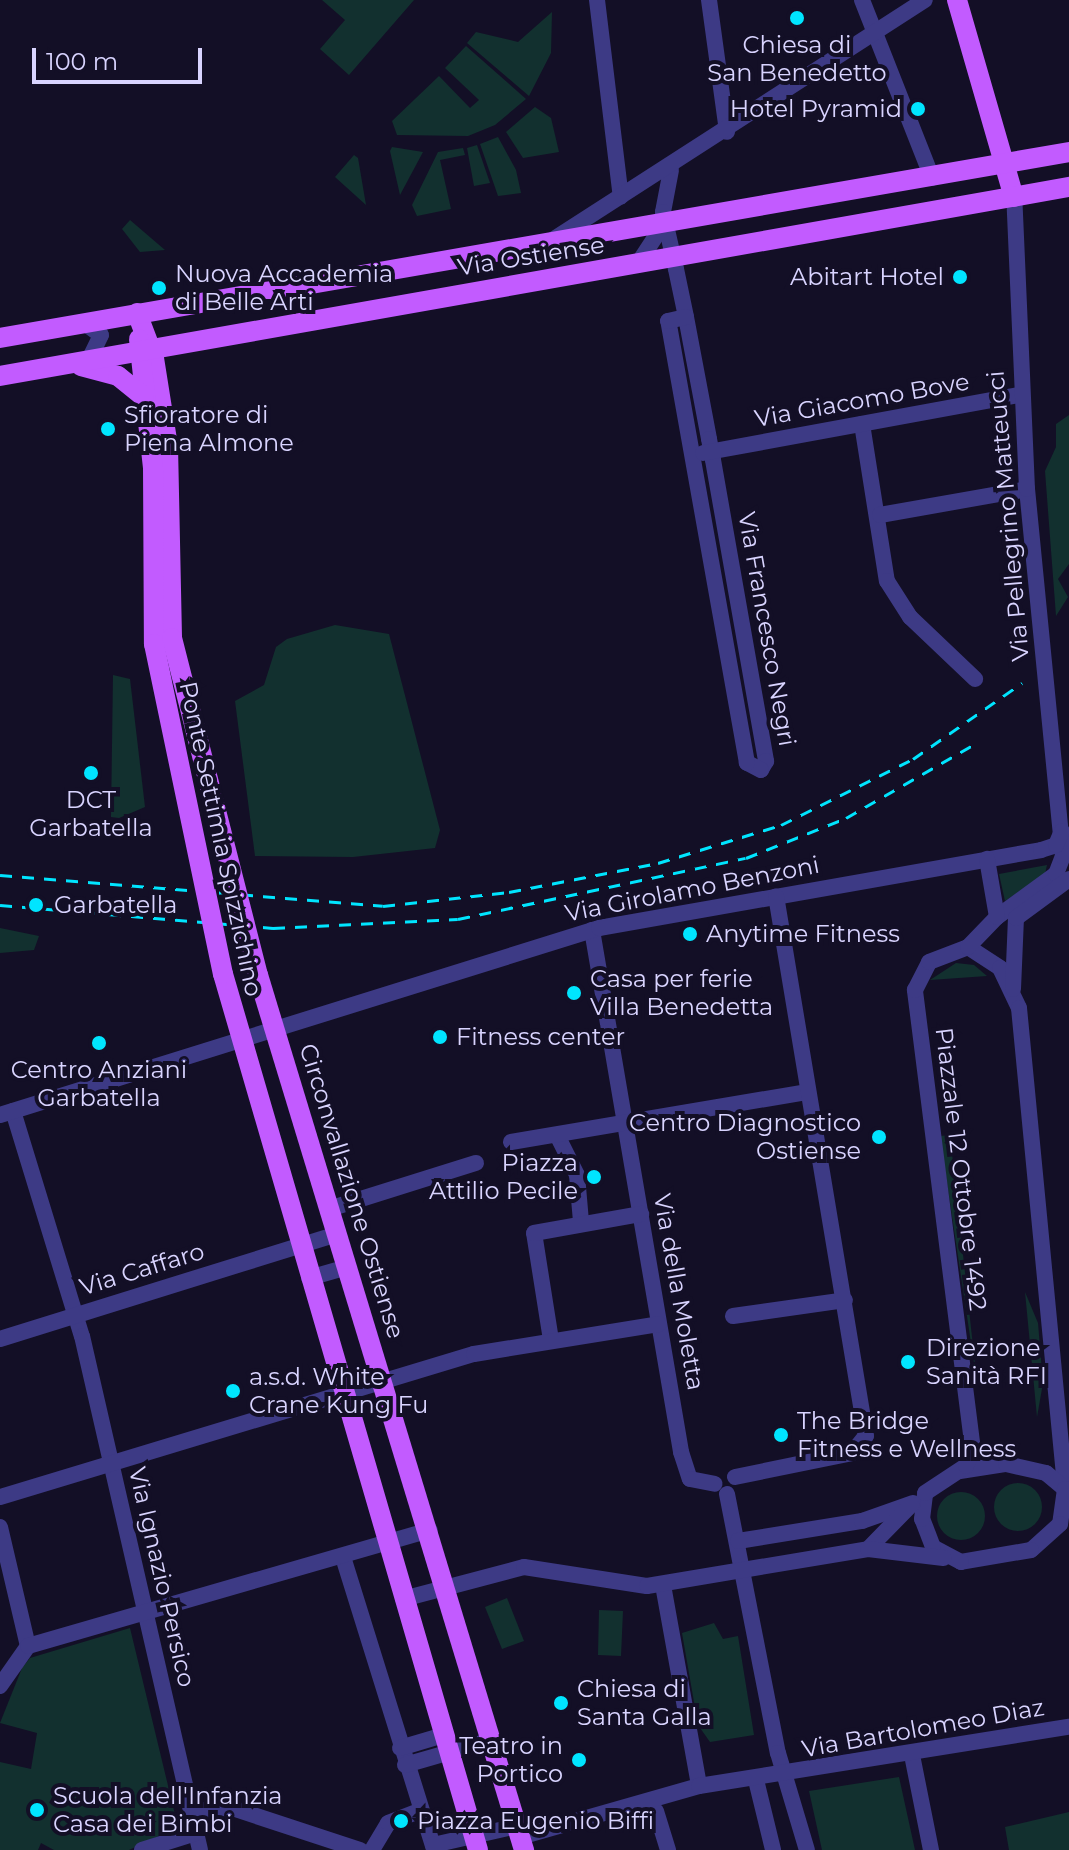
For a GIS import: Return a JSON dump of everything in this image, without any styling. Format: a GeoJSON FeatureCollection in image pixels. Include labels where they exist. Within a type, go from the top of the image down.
{"type":"FeatureCollection","features":[{"type":"Feature","properties":{"kind":"main road"},"geometry":{"type":"LineString","coordinates":[[957,0],[1011,180]]}},
{"type":"Feature","properties":{"kind":"main road","name":"Via Ostiense"},"geometry":{"type":"LineString","coordinates":[[0,376],[674,258],[1011,180],[1069,152]]}},
{"type":"Feature","properties":{"kind":"main road","name":"Via Ostiense"},"geometry":{"type":"LineString","coordinates":[[0,338],[83,322],[138,322],[552,239],[646,234],[665,222],[932,178],[1011,180],[1069,187]]}},
{"type":"Feature","properties":{"kind":"main road"},"geometry":{"type":"LineString","coordinates":[[138,322],[170,460],[163,641]]}},
{"type":"Feature","properties":{"kind":"main road"},"geometry":{"type":"LineString","coordinates":[[144,352],[144,397],[154,479],[163,641]]}},
{"type":"Feature","properties":{"kind":"main road"},"geometry":{"type":"LineString","coordinates":[[68,364],[111,373],[144,397]]}},
{"type":"Feature","properties":{"kind":"main road","name":"Ponte Settimia Spizzichino"},"geometry":{"type":"LineString","coordinates":[[163,641],[239,1043]]}},
{"type":"Feature","properties":{"kind":"main road","name":"Ponte Settimia Spizzichino"},"geometry":{"type":"LineString","coordinates":[[163,641],[270,1020]]}},
{"type":"Feature","properties":{"kind":"main road","name":"Circonvallazione Ostiense"},"geometry":{"type":"LineString","coordinates":[[270,1020],[430,1530],[520,1838]]}},
{"type":"Feature","properties":{"kind":"main road"},"geometry":{"type":"LineString","coordinates":[[239,1043],[476,1843]]}},
{"type":"Feature","properties":{"kind":"street"},"geometry":{"type":"LineString","coordinates":[[597,0],[621,197]]}},
{"type":"Feature","properties":{"kind":"street"},"geometry":{"type":"LineString","coordinates":[[709,0],[727,132]]}},
{"type":"Feature","properties":{"kind":"street"},"geometry":{"type":"LineString","coordinates":[[862,0],[932,178]]}},
{"type":"Feature","properties":{"kind":"street"},"geometry":{"type":"LineString","coordinates":[[552,239],[671,170],[925,0]]}},
{"type":"Feature","properties":{"kind":"street","name":"Via Francesco Negri"},"geometry":{"type":"LineString","coordinates":[[671,170],[662,193],[665,222],[674,258],[686,317],[712,452],[766,761],[761,770],[747,763],[668,321],[686,317]]}},
{"type":"Feature","properties":{"kind":"street","name":"Via Pellegrino Matteucci"},"geometry":{"type":"LineString","coordinates":[[1011,180],[1027,489],[1062,831]]}},
{"type":"Feature","properties":{"kind":"street"},"geometry":{"type":"LineString","coordinates":[[637,265],[646,234]]}},
{"type":"Feature","properties":{"kind":"street"},"geometry":{"type":"LineString","coordinates":[[83,322],[101,335],[89,360]]}},
{"type":"Feature","properties":{"kind":"street","name":"Via Giacomo Bove"},"geometry":{"type":"LineString","coordinates":[[712,452],[1020,395]]}},
{"type":"Feature","properties":{"kind":"street"},"geometry":{"type":"LineString","coordinates":[[862,424],[880,515],[880,549],[894,597],[975,679]]}},
{"type":"Feature","properties":{"kind":"street"},"geometry":{"type":"LineString","coordinates":[[692,455],[712,452]]}},
{"type":"Feature","properties":{"kind":"street"},"geometry":{"type":"LineString","coordinates":[[880,515],[1027,489]]}},
{"type":"Feature","properties":{"kind":"street"},"geometry":{"type":"LineString","coordinates":[[1062,831],[1069,850]]}},
{"type":"Feature","properties":{"kind":"street","name":"Via Girolamo Benzoni"},"geometry":{"type":"LineString","coordinates":[[6,1113],[239,1043],[270,1020],[592,930],[1052,847],[1062,831]]}},
{"type":"Feature","properties":{"kind":"street","name":"Piazzale 12 Ottobre 1492"},"geometry":{"type":"LineString","coordinates":[[960,1471],[972,1446],[915,990],[935,957],[968,947],[997,917],[1059,870],[1062,831]]}},
{"type":"Feature","properties":{"kind":"street"},"geometry":{"type":"LineString","coordinates":[[987,859],[997,917]]}},
{"type":"Feature","properties":{"kind":"street"},"geometry":{"type":"LineString","coordinates":[[403,1599],[530,1567],[663,1585],[868,1549],[988,1561],[1041,1544],[1065,1515],[1065,1489],[1013,990],[1016,918],[1069,879]]}},
{"type":"Feature","properties":{"kind":"street"},"geometry":{"type":"LineString","coordinates":[[776,896],[845,1300],[864,1442],[852,1453],[735,1477],[722,1472],[721,1489],[745,1570],[785,1776],[807,1850]]}},
{"type":"Feature","properties":{"kind":"street","name":"Via della Moletta"},"geometry":{"type":"LineString","coordinates":[[592,930],[687,1473],[695,1482],[721,1489]]}},
{"type":"Feature","properties":{"kind":"street"},"geometry":{"type":"LineString","coordinates":[[968,947],[996,964],[1013,990]]}},
{"type":"Feature","properties":{"kind":"street"},"geometry":{"type":"LineString","coordinates":[[511,1142],[559,1139],[808,1092]]}},
{"type":"Feature","properties":{"kind":"street","name":"Via Ignazio Persico"},"geometry":{"type":"LineString","coordinates":[[6,1113],[75,1315],[198,1842]]}},
{"type":"Feature","properties":{"kind":"street"},"geometry":{"type":"LineString","coordinates":[[559,1139],[577,1175],[581,1222]]}},
{"type":"Feature","properties":{"kind":"street"},"geometry":{"type":"LineString","coordinates":[[329,1209],[476,1163]]}},
{"type":"Feature","properties":{"kind":"street"},"geometry":{"type":"LineString","coordinates":[[551,1340],[534,1233],[581,1222],[641,1214]]}},
{"type":"Feature","properties":{"kind":"street","name":"Via Caffaro"},"geometry":{"type":"LineString","coordinates":[[0,1339],[337,1234]]}},
{"type":"Feature","properties":{"kind":"street"},"geometry":{"type":"LineString","coordinates":[[309,1278],[347,1267]]}},
{"type":"Feature","properties":{"kind":"street"},"geometry":{"type":"LineString","coordinates":[[733,1316],[845,1300]]}},
{"type":"Feature","properties":{"kind":"street"},"geometry":{"type":"LineString","coordinates":[[0,1497],[384,1381],[551,1340],[659,1324]]}},
{"type":"Feature","properties":{"kind":"street"},"geometry":{"type":"LineString","coordinates":[[738,1541],[862,1521],[919,1498],[960,1471],[1022,1465],[1065,1489]]}},
{"type":"Feature","properties":{"kind":"street"},"geometry":{"type":"LineString","coordinates":[[868,1549],[919,1498]]}},
{"type":"Feature","properties":{"kind":"street"},"geometry":{"type":"LineString","coordinates":[[919,1498],[925,1533],[945,1558]]}},
{"type":"Feature","properties":{"kind":"street"},"geometry":{"type":"LineString","coordinates":[[0,1527],[28,1646]]}},
{"type":"Feature","properties":{"kind":"street"},"geometry":{"type":"LineString","coordinates":[[0,1686],[28,1646],[430,1530]]}},
{"type":"Feature","properties":{"kind":"street"},"geometry":{"type":"LineString","coordinates":[[343,1557],[405,1765],[434,1848],[520,1838]]}},
{"type":"Feature","properties":{"kind":"street"},"geometry":{"type":"LineString","coordinates":[[663,1585],[699,1786]]}},
{"type":"Feature","properties":{"kind":"street","name":"Via Bartolomeo Diaz"},"geometry":{"type":"LineString","coordinates":[[520,1838],[699,1786],[785,1776],[1069,1727]]}},
{"type":"Feature","properties":{"kind":"street"},"geometry":{"type":"LineString","coordinates":[[400,1748],[492,1740]]}},
{"type":"Feature","properties":{"kind":"street"},"geometry":{"type":"LineString","coordinates":[[405,1765],[447,1744]]}},
{"type":"Feature","properties":{"kind":"street"},"geometry":{"type":"LineString","coordinates":[[912,1755],[931,1850]]}},
{"type":"Feature","properties":{"kind":"street"},"geometry":{"type":"LineString","coordinates":[[756,1780],[773,1850]]}},
{"type":"Feature","properties":{"kind":"street"},"geometry":{"type":"LineString","coordinates":[[191,1811],[232,1808],[360,1850]]}},
{"type":"Feature","properties":{"kind":"street"},"geometry":{"type":"LineString","coordinates":[[372,1850],[388,1823],[420,1811]]}},
{"type":"Feature","properties":{"kind":"street"},"geometry":{"type":"LineString","coordinates":[[656,1811],[668,1850]]}},
{"type":"Feature","properties":{"kind":"street"},"geometry":{"type":"LineString","coordinates":[[142,1850],[198,1842]]}},
{"type":"Feature","properties":{"kind":"green space"},"geometry":{"type":"Polygon","coordinates":[[[322,0],[414,0],[349,75],[320,49],[345,20],[322,0]]]}},
{"type":"Feature","properties":{"kind":"green space"},"geometry":{"type":"Polygon","coordinates":[[[552,12],[551,53],[529,96],[467,43],[476,32],[518,42],[552,12]]]}},
{"type":"Feature","properties":{"kind":"green space"},"geometry":{"type":"Polygon","coordinates":[[[466,46],[526,99],[495,125],[468,136],[397,135],[392,121],[439,76],[470,108],[479,100],[445,68],[466,46]]]}},
{"type":"Feature","properties":{"kind":"green space"},"geometry":{"type":"Polygon","coordinates":[[[535,107],[551,118],[559,152],[523,158],[506,132],[535,107]]]}},
{"type":"Feature","properties":{"kind":"green space"},"geometry":{"type":"Polygon","coordinates":[[[498,137],[516,170],[521,193],[498,196],[480,144],[498,137]]]}},
{"type":"Feature","properties":{"kind":"green space"},"geometry":{"type":"Polygon","coordinates":[[[477,145],[490,183],[474,186],[467,148],[477,145]]]}},
{"type":"Feature","properties":{"kind":"green space"},"geometry":{"type":"Polygon","coordinates":[[[392,147],[423,152],[400,195],[390,151],[392,147]]]}},
{"type":"Feature","properties":{"kind":"green space"},"geometry":{"type":"Polygon","coordinates":[[[463,148],[465,155],[440,160],[451,209],[417,216],[412,205],[438,152],[463,148]]]}},
{"type":"Feature","properties":{"kind":"green space"},"geometry":{"type":"Polygon","coordinates":[[[354,155],[358,158],[366,205],[335,177],[354,155]]]}},
{"type":"Feature","properties":{"kind":"green space"},"geometry":{"type":"Polygon","coordinates":[[[130,220],[165,250],[140,252],[122,229],[130,220]]]}},
{"type":"Feature","properties":{"kind":"green space"},"geometry":{"type":"Polygon","coordinates":[[[1069,415],[1069,564],[1058,579],[1068,597],[1056,616],[1045,471],[1056,447],[1056,424],[1069,415]]]}},
{"type":"Feature","properties":{"kind":"green space"},"geometry":{"type":"Polygon","coordinates":[[[335,625],[389,634],[440,830],[435,848],[353,857],[255,856],[235,701],[264,685],[276,647],[287,639],[335,625]]]}},
{"type":"Feature","properties":{"kind":"green space"},"geometry":{"type":"Polygon","coordinates":[[[113,675],[130,679],[145,807],[119,818],[111,817],[113,675]]]}},
{"type":"Feature","properties":{"kind":"green space"},"geometry":{"type":"Polygon","coordinates":[[[1047,865],[1045,874],[1005,901],[999,874],[1047,865]]]}},
{"type":"Feature","properties":{"kind":"green space"},"geometry":{"type":"Polygon","coordinates":[[[0,928],[39,936],[34,950],[0,953],[0,928]]]}},
{"type":"Feature","properties":{"kind":"green space"},"geometry":{"type":"Polygon","coordinates":[[[956,963],[974,965],[987,976],[930,980],[956,963]]]}},
{"type":"Feature","properties":{"kind":"green space"},"geometry":{"type":"Polygon","coordinates":[[[950,1135],[977,1383],[940,1136],[950,1135]]]}},
{"type":"Feature","properties":{"kind":"green space"},"geometry":{"type":"Polygon","coordinates":[[[1025,1292],[1038,1323],[1043,1383],[1037,1417],[1025,1292]]]}},
{"type":"Feature","properties":{"kind":"green space"},"geometry":{"type":"Polygon","coordinates":[[[1018,1483],[1027,1484],[1035,1490],[1041,1498],[1041,1516],[1035,1524],[1027,1530],[1018,1531],[1009,1530],[1001,1524],[995,1516],[994,1507],[995,1498],[1001,1490],[1009,1484],[1018,1483]]]}},
{"type":"Feature","properties":{"kind":"green space"},"geometry":{"type":"Polygon","coordinates":[[[961,1492],[970,1493],[978,1499],[984,1507],[984,1525],[978,1533],[970,1539],[961,1540],[952,1539],[944,1533],[938,1525],[937,1516],[938,1507],[944,1499],[952,1493],[961,1492]]]}},
{"type":"Feature","properties":{"kind":"green space"},"geometry":{"type":"Polygon","coordinates":[[[507,1598],[524,1641],[502,1649],[485,1607],[507,1598]]]}},
{"type":"Feature","properties":{"kind":"green space"},"geometry":{"type":"Polygon","coordinates":[[[599,1610],[623,1611],[621,1656],[598,1655],[599,1610]]]}},
{"type":"Feature","properties":{"kind":"green space"},"geometry":{"type":"Polygon","coordinates":[[[714,1623],[723,1639],[738,1636],[754,1735],[710,1742],[698,1725],[682,1633],[714,1623]]]}},
{"type":"Feature","properties":{"kind":"green space"},"geometry":{"type":"Polygon","coordinates":[[[130,1628],[178,1827],[129,1850],[54,1850],[41,1843],[38,1850],[0,1850],[0,1762],[31,1769],[37,1733],[0,1723],[22,1668],[30,1658],[130,1628]]]}},
{"type":"Feature","properties":{"kind":"green space"},"geometry":{"type":"Polygon","coordinates":[[[899,1777],[915,1850],[822,1850],[809,1791],[899,1777]]]}},
{"type":"Feature","properties":{"kind":"green space"},"geometry":{"type":"Polygon","coordinates":[[[1069,1812],[1069,1850],[1009,1850],[1005,1827],[1069,1812]]]}},
{"type":"Feature","properties":{"kind":"railway"},"geometry":{"type":"LineString","coordinates":[[0,875],[383,906],[509,892],[658,863],[781,825],[913,759],[1022,683]]}},
{"type":"Feature","properties":{"kind":"railway"},"geometry":{"type":"LineString","coordinates":[[0,905],[273,928],[458,919],[746,858],[846,818],[978,742]]}},
{"type":"Feature","properties":{"kind":"place","name":"Chiesa di San Benedetto"},"geometry":{"type":"Point","coordinates":[797,18]}},
{"type":"Feature","properties":{"kind":"place","name":"Hotel Pyramid"},"geometry":{"type":"Point","coordinates":[918,109]}},
{"type":"Feature","properties":{"kind":"place","name":"Abitart Hotel"},"geometry":{"type":"Point","coordinates":[960,277]}},
{"type":"Feature","properties":{"kind":"place","name":"Nuova Accademia di Belle Arti"},"geometry":{"type":"Point","coordinates":[159,288]}},
{"type":"Feature","properties":{"kind":"place","name":"Sfioratore di Piena Almone"},"geometry":{"type":"Point","coordinates":[108,429]}},
{"type":"Feature","properties":{"kind":"place","name":"DCT Garbatella"},"geometry":{"type":"Point","coordinates":[91,773]}},
{"type":"Feature","properties":{"kind":"place","name":"Garbatella"},"geometry":{"type":"Point","coordinates":[36,905]}},
{"type":"Feature","properties":{"kind":"place","name":"Anytime Fitness"},"geometry":{"type":"Point","coordinates":[690,934]}},
{"type":"Feature","properties":{"kind":"place","name":"Casa per ferie Villa Benedetta"},"geometry":{"type":"Point","coordinates":[574,993]}},
{"type":"Feature","properties":{"kind":"place","name":"Fitness center"},"geometry":{"type":"Point","coordinates":[440,1037]}},
{"type":"Feature","properties":{"kind":"place","name":"Centro Anziani Garbatella"},"geometry":{"type":"Point","coordinates":[99,1043]}},
{"type":"Feature","properties":{"kind":"place","name":"Centro Diagnostico Ostiense"},"geometry":{"type":"Point","coordinates":[879,1137]}},
{"type":"Feature","properties":{"kind":"place","name":"Piazza Attilio Pecile"},"geometry":{"type":"Point","coordinates":[594,1177]}},
{"type":"Feature","properties":{"kind":"place","name":"Direzione Sanità RFI"},"geometry":{"type":"Point","coordinates":[908,1362]}},
{"type":"Feature","properties":{"kind":"place","name":"a.s.d. White Crane Kung Fu"},"geometry":{"type":"Point","coordinates":[233,1391]}},
{"type":"Feature","properties":{"kind":"place","name":"The Bridge Fitness e Wellness"},"geometry":{"type":"Point","coordinates":[781,1435]}},
{"type":"Feature","properties":{"kind":"place","name":"Chiesa di Santa Galla"},"geometry":{"type":"Point","coordinates":[561,1703]}},
{"type":"Feature","properties":{"kind":"place","name":"Teatro in Portico"},"geometry":{"type":"Point","coordinates":[579,1760]}},
{"type":"Feature","properties":{"kind":"place","name":"Scuola dell'Infanzia Casa dei Bimbi"},"geometry":{"type":"Point","coordinates":[37,1810]}},
{"type":"Feature","properties":{"kind":"place","name":"Piazza Eugenio Biffi"},"geometry":{"type":"Point","coordinates":[401,1821]}}]}
